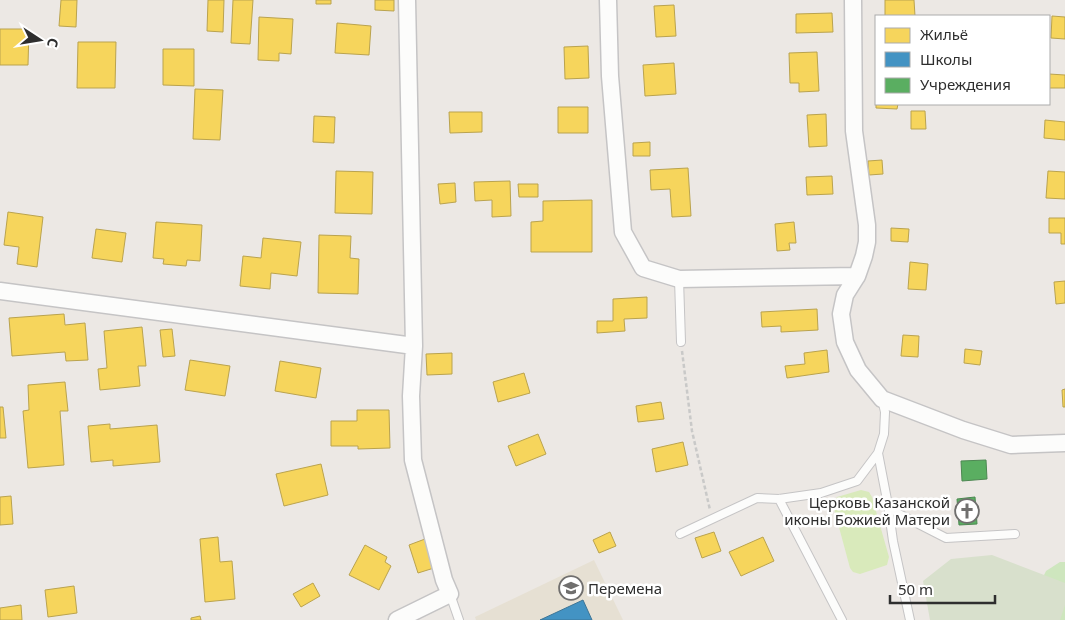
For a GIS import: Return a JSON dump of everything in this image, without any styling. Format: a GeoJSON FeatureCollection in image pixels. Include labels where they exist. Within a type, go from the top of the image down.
{"type":"FeatureCollection","features":[{"type":"Feature","properties":{"kind":"street"},"geometry":{"type":"LineString","coordinates":[[397,620],[450,594],[444,580],[413,460],[411,396],[414,346],[407,0]]}},
{"type":"Feature","properties":{"kind":"street"},"geometry":{"type":"LineString","coordinates":[[608,0],[610,76],[623,232],[643,268],[679,279],[857,276]]}},
{"type":"Feature","properties":{"kind":"street"},"geometry":{"type":"LineString","coordinates":[[852,0],[854,131],[867,242],[857,276],[845,295],[841,314],[845,342],[858,370],[882,400],[963,430],[1011,445],[1065,443]]}},
{"type":"Feature","properties":{"kind":"street"},"geometry":{"type":"LineString","coordinates":[[0,291],[414,346]]}},
{"type":"Feature","properties":{"kind":"lane"},"geometry":{"type":"LineString","coordinates":[[679,279],[681,342]]}},
{"type":"Feature","properties":{"kind":"lane"},"geometry":{"type":"LineString","coordinates":[[680,534],[757,498],[779,499],[821,492],[857,481],[878,453],[884,434],[885,412],[882,400]]}},
{"type":"Feature","properties":{"kind":"lane"},"geometry":{"type":"LineString","coordinates":[[878,453],[893,541],[910,620]]}},
{"type":"Feature","properties":{"kind":"lane"},"geometry":{"type":"LineString","coordinates":[[779,499],[842,620]]}},
{"type":"Feature","properties":{"kind":"lane"},"geometry":{"type":"LineString","coordinates":[[888,505],[899,514],[946,538],[1015,534]]}},
{"type":"Feature","properties":{"kind":"lane"},"geometry":{"type":"LineString","coordinates":[[450,594],[459,620]]}},
{"type":"Feature","properties":{"kind":"path"},"geometry":{"type":"LineString","coordinates":[[681,342],[692,431],[712,518]]}},
{"type":"Feature","properties":{"kind":"shaded area","name":"Перемена"},"geometry":{"type":"Polygon","coordinates":[[[594,560],[623,620],[476,620],[475,617],[594,560]]]}},
{"type":"Feature","properties":{"kind":"green space"},"geometry":{"type":"Polygon","coordinates":[[[861,490],[869,492],[872,497],[889,557],[887,565],[860,574],[853,572],[850,568],[833,505],[837,497],[861,490]]]}},
{"type":"Feature","properties":{"kind":"green space"},"geometry":{"type":"Polygon","coordinates":[[[992,555],[1065,583],[1065,605],[1060,620],[930,620],[923,581],[951,559],[992,555]]]}},
{"type":"Feature","properties":{"kind":"green space"},"geometry":{"type":"Polygon","coordinates":[[[1060,562],[1065,562],[1065,620],[1031,620],[1039,585],[1046,571],[1060,562]]]}},
{"type":"Feature","properties":{"kind":"building: Жильё"},"geometry":{"type":"Polygon","coordinates":[[[61,0],[77,0],[76,27],[59,26],[61,0]]]}},
{"type":"Feature","properties":{"kind":"building: Жильё"},"geometry":{"type":"Polygon","coordinates":[[[208,0],[224,0],[223,32],[207,31],[208,0]]]}},
{"type":"Feature","properties":{"kind":"building: Жильё"},"geometry":{"type":"Polygon","coordinates":[[[233,0],[253,0],[250,44],[231,43],[233,0]]]}},
{"type":"Feature","properties":{"kind":"building: Жильё"},"geometry":{"type":"Polygon","coordinates":[[[316,0],[331,0],[331,4],[316,4],[316,0]]]}},
{"type":"Feature","properties":{"kind":"building: Жильё"},"geometry":{"type":"Polygon","coordinates":[[[375,0],[394,0],[394,11],[375,10],[375,0]]]}},
{"type":"Feature","properties":{"kind":"building: Жильё"},"geometry":{"type":"Polygon","coordinates":[[[885,0],[914,0],[915,15],[885,15],[885,0]]]}},
{"type":"Feature","properties":{"kind":"building: Жильё"},"geometry":{"type":"Polygon","coordinates":[[[674,5],[676,36],[656,37],[654,6],[674,5]]]}},
{"type":"Feature","properties":{"kind":"building: Жильё"},"geometry":{"type":"Polygon","coordinates":[[[832,13],[833,32],[796,33],[796,14],[832,13]]]}},
{"type":"Feature","properties":{"kind":"building: Жильё"},"geometry":{"type":"Polygon","coordinates":[[[1052,16],[1065,17],[1065,39],[1051,38],[1052,16]]]}},
{"type":"Feature","properties":{"kind":"building: Жильё"},"geometry":{"type":"Polygon","coordinates":[[[259,17],[293,19],[291,54],[279,53],[279,61],[258,60],[259,17]]]}},
{"type":"Feature","properties":{"kind":"building: Жильё"},"geometry":{"type":"Polygon","coordinates":[[[337,23],[371,26],[369,55],[335,53],[337,23]]]}},
{"type":"Feature","properties":{"kind":"building: Жильё"},"geometry":{"type":"Polygon","coordinates":[[[0,29],[29,29],[28,65],[0,65],[0,29]]]}},
{"type":"Feature","properties":{"kind":"building: Жильё"},"geometry":{"type":"Polygon","coordinates":[[[78,42],[116,42],[115,88],[77,88],[78,42]]]}},
{"type":"Feature","properties":{"kind":"building: Жильё"},"geometry":{"type":"Polygon","coordinates":[[[588,46],[589,78],[565,79],[564,47],[588,46]]]}},
{"type":"Feature","properties":{"kind":"building: Жильё"},"geometry":{"type":"Polygon","coordinates":[[[163,49],[194,49],[194,86],[163,85],[163,49]]]}},
{"type":"Feature","properties":{"kind":"building: Жильё"},"geometry":{"type":"Polygon","coordinates":[[[817,52],[819,91],[799,92],[799,83],[790,83],[789,53],[817,52]]]}},
{"type":"Feature","properties":{"kind":"building: Жильё"},"geometry":{"type":"Polygon","coordinates":[[[674,63],[676,94],[645,96],[643,65],[674,63]]]}},
{"type":"Feature","properties":{"kind":"building: Жильё"},"geometry":{"type":"Polygon","coordinates":[[[1050,74],[1065,75],[1065,88],[1050,88],[1050,74]]]}},
{"type":"Feature","properties":{"kind":"building: Жильё"},"geometry":{"type":"Polygon","coordinates":[[[195,89],[223,90],[220,140],[193,139],[195,89]]]}},
{"type":"Feature","properties":{"kind":"building: Жильё"},"geometry":{"type":"Polygon","coordinates":[[[876,105],[898,105],[897,109],[876,108],[876,105]]]}},
{"type":"Feature","properties":{"kind":"building: Жильё"},"geometry":{"type":"Polygon","coordinates":[[[558,107],[588,107],[588,133],[558,133],[558,107]]]}},
{"type":"Feature","properties":{"kind":"building: Жильё"},"geometry":{"type":"Polygon","coordinates":[[[911,111],[925,111],[926,129],[911,129],[911,111]]]}},
{"type":"Feature","properties":{"kind":"building: Жильё"},"geometry":{"type":"Polygon","coordinates":[[[449,112],[482,112],[482,132],[450,133],[449,112]]]}},
{"type":"Feature","properties":{"kind":"building: Жильё"},"geometry":{"type":"Polygon","coordinates":[[[826,114],[827,146],[809,147],[807,115],[826,114]]]}},
{"type":"Feature","properties":{"kind":"building: Жильё"},"geometry":{"type":"Polygon","coordinates":[[[314,116],[335,117],[334,143],[313,142],[314,116]]]}},
{"type":"Feature","properties":{"kind":"building: Жильё"},"geometry":{"type":"Polygon","coordinates":[[[1045,120],[1065,122],[1065,140],[1044,138],[1045,120]]]}},
{"type":"Feature","properties":{"kind":"building: Жильё"},"geometry":{"type":"Polygon","coordinates":[[[650,142],[650,156],[633,156],[633,143],[650,142]]]}},
{"type":"Feature","properties":{"kind":"building: Жильё"},"geometry":{"type":"Polygon","coordinates":[[[882,160],[883,174],[869,175],[868,161],[882,160]]]}},
{"type":"Feature","properties":{"kind":"building: Жильё"},"geometry":{"type":"Polygon","coordinates":[[[688,168],[691,216],[672,217],[670,189],[651,190],[650,170],[688,168]]]}},
{"type":"Feature","properties":{"kind":"building: Жильё"},"geometry":{"type":"Polygon","coordinates":[[[336,171],[373,172],[372,214],[335,213],[336,171]]]}},
{"type":"Feature","properties":{"kind":"building: Жильё"},"geometry":{"type":"Polygon","coordinates":[[[1048,171],[1065,172],[1065,199],[1046,198],[1048,171]]]}},
{"type":"Feature","properties":{"kind":"building: Жильё"},"geometry":{"type":"Polygon","coordinates":[[[832,176],[833,194],[807,195],[806,177],[832,176]]]}},
{"type":"Feature","properties":{"kind":"building: Жильё"},"geometry":{"type":"Polygon","coordinates":[[[510,181],[511,216],[492,217],[492,200],[475,201],[474,182],[510,181]]]}},
{"type":"Feature","properties":{"kind":"building: Жильё"},"geometry":{"type":"Polygon","coordinates":[[[455,183],[456,202],[440,204],[438,184],[455,183]]]}},
{"type":"Feature","properties":{"kind":"building: Жильё"},"geometry":{"type":"Polygon","coordinates":[[[518,184],[538,184],[538,197],[519,197],[518,184]]]}},
{"type":"Feature","properties":{"kind":"building: Жильё"},"geometry":{"type":"Polygon","coordinates":[[[592,200],[592,252],[531,252],[531,222],[543,221],[543,201],[592,200]]]}},
{"type":"Feature","properties":{"kind":"building: Жильё"},"geometry":{"type":"Polygon","coordinates":[[[8,212],[43,217],[37,267],[17,264],[19,247],[4,245],[8,212]]]}},
{"type":"Feature","properties":{"kind":"building: Жильё"},"geometry":{"type":"Polygon","coordinates":[[[1049,218],[1065,218],[1065,244],[1061,244],[1061,233],[1049,233],[1049,218]]]}},
{"type":"Feature","properties":{"kind":"building: Жильё"},"geometry":{"type":"Polygon","coordinates":[[[156,222],[202,225],[200,261],[187,260],[186,266],[163,264],[164,259],[153,258],[156,222]]]}},
{"type":"Feature","properties":{"kind":"building: Жильё"},"geometry":{"type":"Polygon","coordinates":[[[794,222],[796,243],[789,243],[790,250],[777,251],[775,224],[794,222]]]}},
{"type":"Feature","properties":{"kind":"building: Жильё"},"geometry":{"type":"Polygon","coordinates":[[[891,228],[909,229],[908,242],[891,241],[891,228]]]}},
{"type":"Feature","properties":{"kind":"building: Жильё"},"geometry":{"type":"Polygon","coordinates":[[[96,229],[126,233],[122,262],[92,258],[96,229]]]}},
{"type":"Feature","properties":{"kind":"building: Жильё"},"geometry":{"type":"Polygon","coordinates":[[[319,235],[351,236],[350,258],[359,259],[358,294],[318,293],[319,235]]]}},
{"type":"Feature","properties":{"kind":"building: Жильё"},"geometry":{"type":"Polygon","coordinates":[[[263,238],[301,242],[297,276],[271,273],[270,289],[240,286],[243,256],[261,258],[263,238]]]}},
{"type":"Feature","properties":{"kind":"building: Жильё"},"geometry":{"type":"Polygon","coordinates":[[[910,262],[928,264],[926,290],[908,289],[910,262]]]}},
{"type":"Feature","properties":{"kind":"building: Жильё"},"geometry":{"type":"Polygon","coordinates":[[[1065,281],[1065,303],[1056,304],[1054,282],[1065,281]]]}},
{"type":"Feature","properties":{"kind":"building: Жильё"},"geometry":{"type":"Polygon","coordinates":[[[647,297],[647,318],[624,319],[625,331],[597,333],[597,321],[613,321],[613,299],[647,297]]]}},
{"type":"Feature","properties":{"kind":"building: Жильё"},"geometry":{"type":"Polygon","coordinates":[[[817,309],[818,330],[781,332],[781,326],[762,327],[761,312],[817,309]]]}},
{"type":"Feature","properties":{"kind":"building: Жильё"},"geometry":{"type":"Polygon","coordinates":[[[64,314],[65,325],[85,323],[88,360],[66,361],[65,352],[12,356],[9,318],[64,314]]]}},
{"type":"Feature","properties":{"kind":"building: Жильё"},"geometry":{"type":"Polygon","coordinates":[[[142,327],[146,366],[138,366],[140,386],[100,390],[98,369],[107,368],[104,331],[142,327]]]}},
{"type":"Feature","properties":{"kind":"building: Жильё"},"geometry":{"type":"Polygon","coordinates":[[[172,329],[175,356],[163,357],[160,330],[172,329]]]}},
{"type":"Feature","properties":{"kind":"building: Жильё"},"geometry":{"type":"Polygon","coordinates":[[[903,335],[919,336],[918,357],[901,356],[903,335]]]}},
{"type":"Feature","properties":{"kind":"building: Жильё"},"geometry":{"type":"Polygon","coordinates":[[[965,349],[982,351],[980,365],[964,363],[965,349]]]}},
{"type":"Feature","properties":{"kind":"building: Жильё"},"geometry":{"type":"Polygon","coordinates":[[[827,350],[829,372],[787,378],[785,366],[805,364],[804,353],[827,350]]]}},
{"type":"Feature","properties":{"kind":"building: Жильё"},"geometry":{"type":"Polygon","coordinates":[[[452,353],[452,374],[427,375],[426,354],[452,353]]]}},
{"type":"Feature","properties":{"kind":"building: Жильё"},"geometry":{"type":"Polygon","coordinates":[[[190,360],[230,366],[225,396],[185,390],[190,360]]]}},
{"type":"Feature","properties":{"kind":"building: Жильё"},"geometry":{"type":"Polygon","coordinates":[[[280,361],[321,368],[316,398],[275,391],[280,361]]]}},
{"type":"Feature","properties":{"kind":"building: Жильё"},"geometry":{"type":"Polygon","coordinates":[[[524,373],[530,393],[498,402],[493,382],[524,373]]]}},
{"type":"Feature","properties":{"kind":"building: Жильё"},"geometry":{"type":"Polygon","coordinates":[[[65,382],[68,411],[60,411],[64,465],[28,468],[23,411],[29,410],[28,385],[65,382]]]}},
{"type":"Feature","properties":{"kind":"building: Жильё"},"geometry":{"type":"Polygon","coordinates":[[[1065,389],[1065,407],[1063,407],[1062,390],[1065,389]]]}},
{"type":"Feature","properties":{"kind":"building: Жильё"},"geometry":{"type":"Polygon","coordinates":[[[661,402],[664,419],[638,422],[636,406],[661,402]]]}},
{"type":"Feature","properties":{"kind":"building: Жильё"},"geometry":{"type":"Polygon","coordinates":[[[0,407],[3,407],[6,438],[0,438],[0,407]]]}},
{"type":"Feature","properties":{"kind":"building: Жильё"},"geometry":{"type":"Polygon","coordinates":[[[357,410],[389,410],[390,448],[358,449],[358,446],[331,446],[331,421],[357,421],[357,410]]]}},
{"type":"Feature","properties":{"kind":"building: Жильё"},"geometry":{"type":"Polygon","coordinates":[[[110,424],[110,429],[157,425],[160,462],[113,466],[113,460],[91,462],[88,426],[110,424]]]}},
{"type":"Feature","properties":{"kind":"building: Жильё"},"geometry":{"type":"Polygon","coordinates":[[[538,434],[546,454],[516,466],[508,446],[538,434]]]}},
{"type":"Feature","properties":{"kind":"building: Жильё"},"geometry":{"type":"Polygon","coordinates":[[[683,442],[688,465],[656,472],[652,449],[683,442]]]}},
{"type":"Feature","properties":{"kind":"building: Жильё"},"geometry":{"type":"Polygon","coordinates":[[[321,464],[328,495],[284,506],[276,474],[321,464]]]}},
{"type":"Feature","properties":{"kind":"building: Жильё"},"geometry":{"type":"Polygon","coordinates":[[[11,496],[13,524],[0,525],[0,497],[11,496]]]}},
{"type":"Feature","properties":{"kind":"building: Жильё"},"geometry":{"type":"Polygon","coordinates":[[[610,532],[616,546],[599,553],[593,540],[610,532]]]}},
{"type":"Feature","properties":{"kind":"building: Жильё"},"geometry":{"type":"Polygon","coordinates":[[[714,532],[721,551],[702,558],[695,538],[714,532]]]}},
{"type":"Feature","properties":{"kind":"building: Жильё"},"geometry":{"type":"Polygon","coordinates":[[[218,537],[220,562],[232,561],[235,599],[205,602],[200,539],[218,537]]]}},
{"type":"Feature","properties":{"kind":"building: Жильё"},"geometry":{"type":"Polygon","coordinates":[[[763,537],[774,561],[741,576],[729,552],[763,537]]]}},
{"type":"Feature","properties":{"kind":"building: Жильё"},"geometry":{"type":"Polygon","coordinates":[[[425,539],[434,568],[418,573],[409,545],[425,539]]]}},
{"type":"Feature","properties":{"kind":"building: Жильё"},"geometry":{"type":"Polygon","coordinates":[[[365,545],[387,557],[385,562],[391,566],[379,590],[349,575],[365,545]]]}},
{"type":"Feature","properties":{"kind":"building: Жильё"},"geometry":{"type":"Polygon","coordinates":[[[313,583],[320,596],[301,607],[293,594],[313,583]]]}},
{"type":"Feature","properties":{"kind":"building: Жильё"},"geometry":{"type":"Polygon","coordinates":[[[74,586],[77,613],[48,617],[45,590],[74,586]]]}},
{"type":"Feature","properties":{"kind":"building: Жильё"},"geometry":{"type":"Polygon","coordinates":[[[21,605],[22,620],[0,620],[0,608],[21,605]]]}},
{"type":"Feature","properties":{"kind":"building: Жильё"},"geometry":{"type":"Polygon","coordinates":[[[200,616],[201,620],[191,620],[191,618],[200,616]]]}},
{"type":"Feature","properties":{"kind":"building: Школы"},"geometry":{"type":"Polygon","coordinates":[[[583,600],[592,620],[540,620],[583,600]]]}},
{"type":"Feature","properties":{"kind":"building: Учреждения"},"geometry":{"type":"Polygon","coordinates":[[[986,460],[987,479],[962,481],[961,461],[986,460]]]}},
{"type":"Feature","properties":{"kind":"building: Учреждения","name":"Церковь Казанской иконы Божией Матери"},"geometry":{"type":"Polygon","coordinates":[[[975,497],[977,524],[959,525],[957,499],[975,497]]]}},
{"type":"Feature","properties":{"kind":"place","name":"Церковь Казанской иконы Божией Матери"},"geometry":{"type":"Point","coordinates":[967,511]}},
{"type":"Feature","properties":{"kind":"place","name":"Перемена"},"geometry":{"type":"Point","coordinates":[571,588]}}]}
